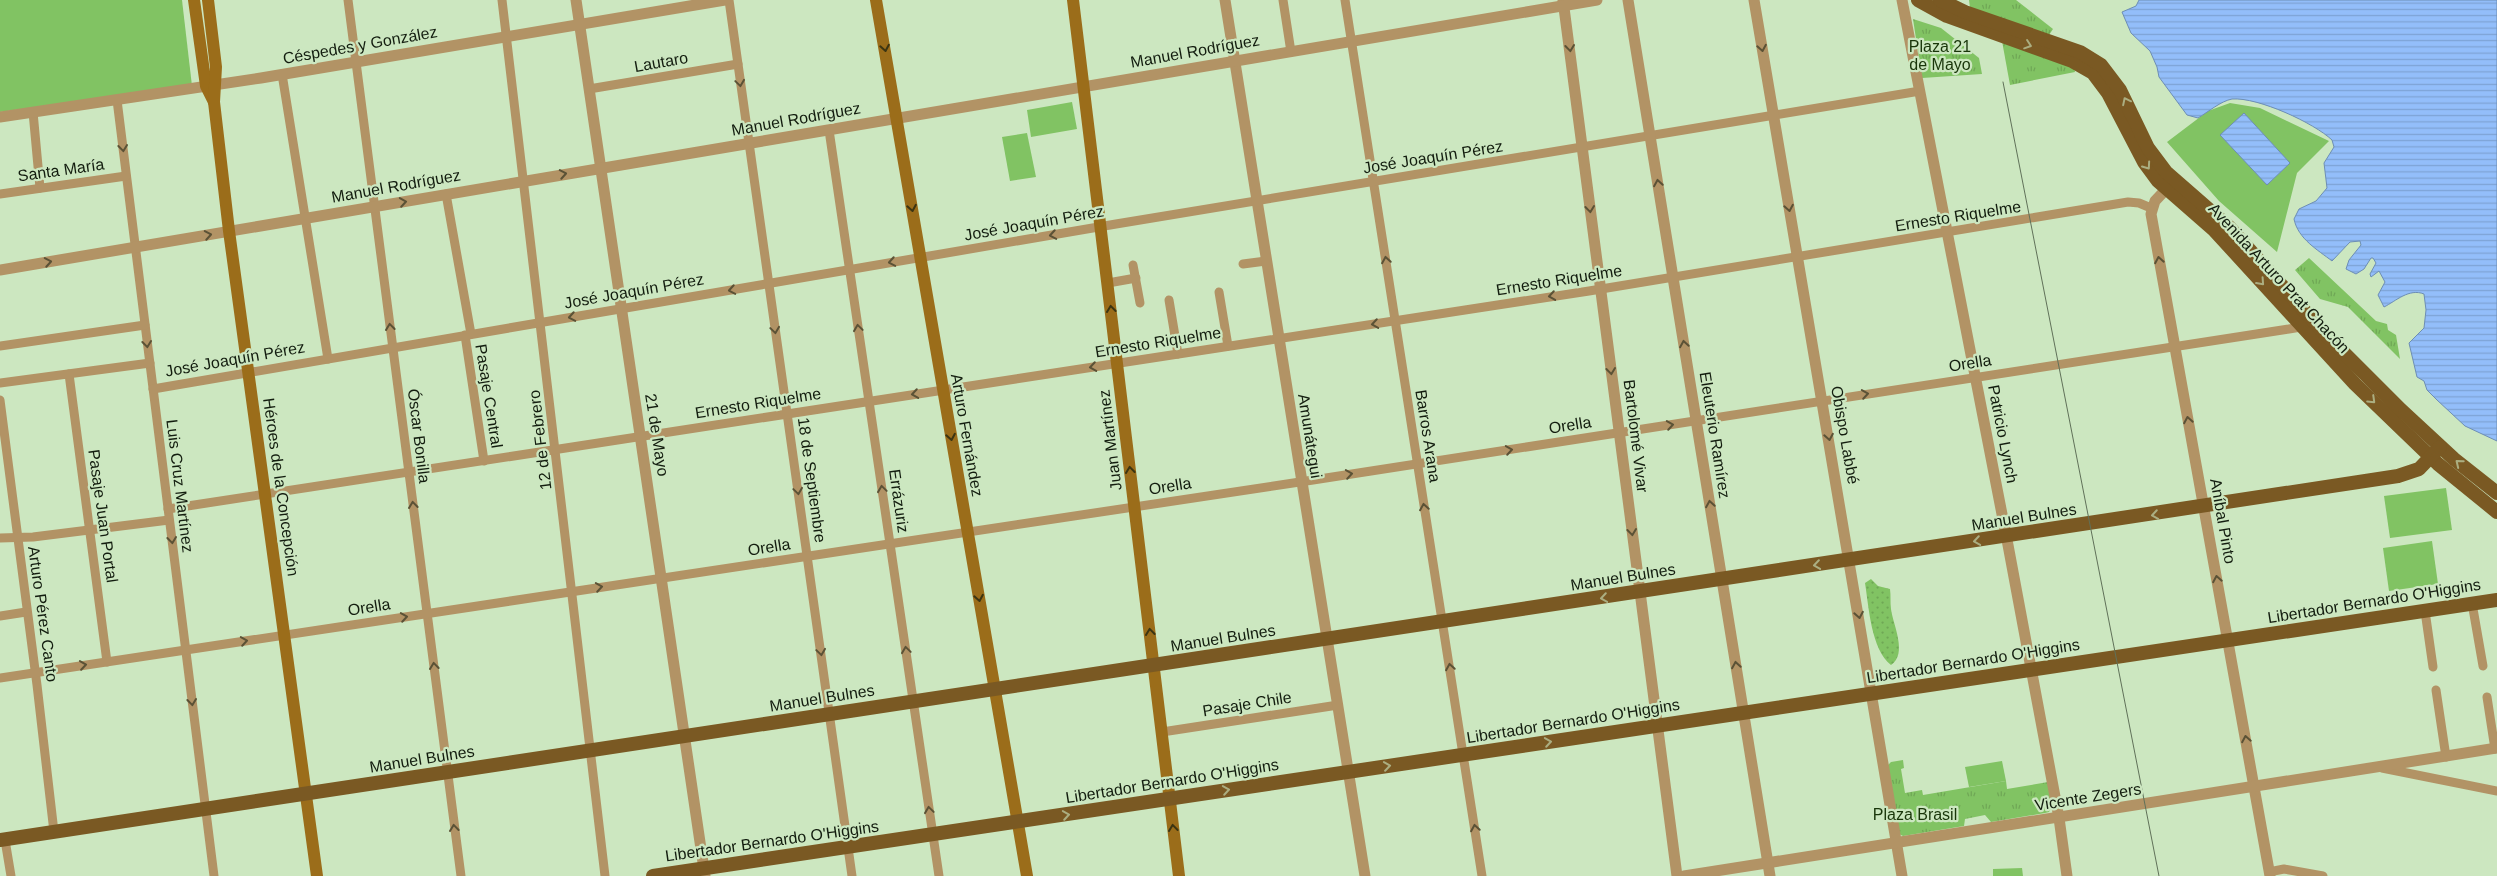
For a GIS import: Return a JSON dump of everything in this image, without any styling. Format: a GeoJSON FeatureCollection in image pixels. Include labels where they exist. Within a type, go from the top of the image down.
{"type":"FeatureCollection","features":[{"type":"Feature","properties":{"kind":"main road","name":"Héroes de la Concepción"},"geometry":{"type":"LineString","coordinates":[[194,0],[212,85]]}},
{"type":"Feature","properties":{"kind":"main road","name":"Héroes de la Concepción"},"geometry":{"type":"LineString","coordinates":[[208,0],[212,85],[229,231],[317,876]]}},
{"type":"Feature","properties":{"kind":"main road","name":"Arturo Fernández"},"geometry":{"type":"LineString","coordinates":[[876,0],[1027,876]]}},
{"type":"Feature","properties":{"kind":"main road","name":"Juan Martínez"},"geometry":{"type":"LineString","coordinates":[[1073,0],[1179,876]]}},
{"type":"Feature","properties":{"kind":"main road","name":"Avenida Arturo Prat Chacón"},"geometry":{"type":"LineString","coordinates":[[1918,0],[1947,16],[2072,61],[2088,69],[2108,93],[2144,162],[2170,185],[2306,323],[2340,369],[2436,452],[2497,512]]}},
{"type":"Feature","properties":{"kind":"main road","name":"Avenida Arturo Prat Chacón"},"geometry":{"type":"LineString","coordinates":[[1940,0],[1965,12],[2080,52],[2093,59],[2116,83],[2148,148],[2162,168],[2170,185]]}},
{"type":"Feature","properties":{"kind":"main road","name":"Avenida Arturo Prat Chacón"},"geometry":{"type":"LineString","coordinates":[[2436,452],[2497,493]]}},
{"type":"Feature","properties":{"kind":"main road","name":"Manuel Bulnes"},"geometry":{"type":"LineString","coordinates":[[2,840],[2204,507],[2398,476],[2418,469],[2436,452]]}},
{"type":"Feature","properties":{"kind":"main road","name":"Libertador Bernardo O'Higgins"},"geometry":{"type":"LineString","coordinates":[[653,876],[705,872],[933,834],[2497,600]]}},
{"type":"Feature","properties":{"kind":"street","name":"Óscar Bonilla"},"geometry":{"type":"LineString","coordinates":[[348,0],[461,876]]}},
{"type":"Feature","properties":{"kind":"street","name":"12 de Febrero"},"geometry":{"type":"LineString","coordinates":[[502,0],[605,876]]}},
{"type":"Feature","properties":{"kind":"street","name":"21 de Mayo"},"geometry":{"type":"LineString","coordinates":[[576,0],[705,872]]}},
{"type":"Feature","properties":{"kind":"street","name":"Céspedes y González"},"geometry":{"type":"LineString","coordinates":[[0,117],[282,74],[727,0]]}},
{"type":"Feature","properties":{"kind":"street","name":"18 de Septiembre"},"geometry":{"type":"LineString","coordinates":[[727,0],[738,64],[852,876]]}},
{"type":"Feature","properties":{"kind":"street","name":"Amunátegui"},"geometry":{"type":"LineString","coordinates":[[1225,0],[1300,482],[1365,876]]}},
{"type":"Feature","properties":{"kind":"street"},"geometry":{"type":"LineString","coordinates":[[1283,0],[1291,52]]}},
{"type":"Feature","properties":{"kind":"street","name":"Barros Arana"},"geometry":{"type":"LineString","coordinates":[[1345,0],[1482,876]]}},
{"type":"Feature","properties":{"kind":"street","name":"Manuel Rodríguez"},"geometry":{"type":"LineString","coordinates":[[0,270],[1352,42],[1564,3],[1597,0]]}},
{"type":"Feature","properties":{"kind":"street","name":"Eleuterio Ramírez"},"geometry":{"type":"LineString","coordinates":[[1628,0],[1770,876]]}},
{"type":"Feature","properties":{"kind":"street","name":"Obispo Labbé"},"geometry":{"type":"LineString","coordinates":[[1754,0],[1902,876]]}},
{"type":"Feature","properties":{"kind":"street","name":"Patricio Lynch"},"geometry":{"type":"LineString","coordinates":[[1902,0],[2007,537],[2059,818],[2067,876]]}},
{"type":"Feature","properties":{"kind":"street","name":"Bartolomé Vivar"},"geometry":{"type":"LineString","coordinates":[[1564,3],[1677,876]]}},
{"type":"Feature","properties":{"kind":"street","name":"Lautaro"},"geometry":{"type":"LineString","coordinates":[[589,89],[738,64]]}},
{"type":"Feature","properties":{"kind":"street"},"geometry":{"type":"LineString","coordinates":[[282,74],[328,359]]}},
{"type":"Feature","properties":{"kind":"street","name":"José Joaquín Pérez"},"geometry":{"type":"LineString","coordinates":[[153,389],[1101,227],[1920,91]]}},
{"type":"Feature","properties":{"kind":"street","name":"Luis Cruz Martínez"},"geometry":{"type":"LineString","coordinates":[[117,100],[214,876]]}},
{"type":"Feature","properties":{"kind":"street"},"geometry":{"type":"LineString","coordinates":[[33,112],[40,188]]}},
{"type":"Feature","properties":{"kind":"street","name":"Errázuriz"},"geometry":{"type":"LineString","coordinates":[[829,130],[939,876]]}},
{"type":"Feature","properties":{"kind":"street","name":"Santa María"},"geometry":{"type":"LineString","coordinates":[[0,194],[126,176]]}},
{"type":"Feature","properties":{"kind":"street"},"geometry":{"type":"LineString","coordinates":[[2152,208],[2170,185]]}},
{"type":"Feature","properties":{"kind":"street","name":"Pasaje Central"},"geometry":{"type":"LineString","coordinates":[[446,194],[468,335],[484,460]]}},
{"type":"Feature","properties":{"kind":"street","name":"Ernesto Riquelme"},"geometry":{"type":"LineString","coordinates":[[168,509],[1601,289],[2128,202],[2139,203],[2152,208]]}},
{"type":"Feature","properties":{"kind":"street","name":"Aníbal Pinto"},"geometry":{"type":"LineString","coordinates":[[2152,208],[2152,221],[2174,347],[2270,874]]}},
{"type":"Feature","properties":{"kind":"street"},"geometry":{"type":"LineString","coordinates":[[1243,264],[1266,261]]}},
{"type":"Feature","properties":{"kind":"street"},"geometry":{"type":"LineString","coordinates":[[1133,265],[1140,302]]}},
{"type":"Feature","properties":{"kind":"street"},"geometry":{"type":"LineString","coordinates":[[1108,283],[1136,278]]}},
{"type":"Feature","properties":{"kind":"street"},"geometry":{"type":"LineString","coordinates":[[1219,292],[1228,346]]}},
{"type":"Feature","properties":{"kind":"street"},"geometry":{"type":"LineString","coordinates":[[1169,300],[1178,354]]}},
{"type":"Feature","properties":{"kind":"street","name":"Orella"},"geometry":{"type":"LineString","coordinates":[[0,678],[1418,464],[2174,347],[2306,323]]}},
{"type":"Feature","properties":{"kind":"street"},"geometry":{"type":"LineString","coordinates":[[0,346],[145,325]]}},
{"type":"Feature","properties":{"kind":"street","name":"José Joaquín Pérez"},"geometry":{"type":"LineString","coordinates":[[0,383],[150,363]]}},
{"type":"Feature","properties":{"kind":"street","name":"Pasaje Juan Portal"},"geometry":{"type":"LineString","coordinates":[[69,374],[107,662]]}},
{"type":"Feature","properties":{"kind":"street","name":"Arturo Pérez Canto"},"geometry":{"type":"LineString","coordinates":[[0,406],[54,832]]}},
{"type":"Feature","properties":{"kind":"street"},"geometry":{"type":"LineString","coordinates":[[0,538],[90,530],[169,520]]}},
{"type":"Feature","properties":{"kind":"street"},"geometry":{"type":"LineString","coordinates":[[2472,604],[2483,666]]}},
{"type":"Feature","properties":{"kind":"street"},"geometry":{"type":"LineString","coordinates":[[2424,611],[2433,667]]}},
{"type":"Feature","properties":{"kind":"street"},"geometry":{"type":"LineString","coordinates":[[0,616],[26,612]]}},
{"type":"Feature","properties":{"kind":"street"},"geometry":{"type":"LineString","coordinates":[[2436,690],[2446,756]]}},
{"type":"Feature","properties":{"kind":"street"},"geometry":{"type":"LineString","coordinates":[[2487,697],[2496,748]]}},
{"type":"Feature","properties":{"kind":"street","name":"Pasaje Chile"},"geometry":{"type":"LineString","coordinates":[[1162,732],[1338,706]]}},
{"type":"Feature","properties":{"kind":"street","name":"Vicente Zegers"},"geometry":{"type":"LineString","coordinates":[[1684,876],[2496,748]]}},
{"type":"Feature","properties":{"kind":"street"},"geometry":{"type":"LineString","coordinates":[[2380,767],[2497,791]]}},
{"type":"Feature","properties":{"kind":"street"},"geometry":{"type":"LineString","coordinates":[[2,840],[11,876]]}},
{"type":"Feature","properties":{"kind":"street"},"geometry":{"type":"LineString","coordinates":[[2270,874],[2284,869],[2322,876]]}},
{"type":"Feature","properties":{"kind":"green space"},"geometry":{"type":"Polygon","coordinates":[[[0,0],[182,0],[192,86],[0,112],[0,0]]]}},
{"type":"Feature","properties":{"kind":"green space"},"geometry":{"type":"Polygon","coordinates":[[[1969,0],[2016,0],[2053,29],[2049,35],[1970,8],[1969,0]]]}},
{"type":"Feature","properties":{"kind":"green space","name":"Plaza 21 de Mayo"},"geometry":{"type":"Polygon","coordinates":[[[1913,19],[1941,28],[1979,58],[1982,74],[1922,78],[1913,19]]]}},
{"type":"Feature","properties":{"kind":"green space"},"geometry":{"type":"Polygon","coordinates":[[[2002,41],[2074,68],[2075,72],[2010,85],[2002,41]]]}},
{"type":"Feature","properties":{"kind":"green space"},"geometry":{"type":"Polygon","coordinates":[[[1072,102],[1077,129],[1031,137],[1027,110],[1072,102]]]}},
{"type":"Feature","properties":{"kind":"green space"},"geometry":{"type":"Polygon","coordinates":[[[2230,103],[2260,108],[2329,141],[2297,173],[2277,252],[2219,201],[2167,142],[2208,111],[2230,103]]]}},
{"type":"Feature","properties":{"kind":"green space"},"geometry":{"type":"Polygon","coordinates":[[[1027,133],[1036,177],[1010,181],[1002,137],[1027,133]]]}},
{"type":"Feature","properties":{"kind":"green space"},"geometry":{"type":"Polygon","coordinates":[[[2309,258],[2376,321],[2387,324],[2388,330],[2396,335],[2400,359],[2348,307],[2320,299],[2295,270],[2309,258]]]}},
{"type":"Feature","properties":{"kind":"green space"},"geometry":{"type":"Polygon","coordinates":[[[2446,488],[2452,530],[2390,538],[2384,496],[2446,488]]]}},
{"type":"Feature","properties":{"kind":"green space"},"geometry":{"type":"Polygon","coordinates":[[[2432,541],[2438,584],[2389,591],[2383,548],[2432,541]]]}},
{"type":"Feature","properties":{"kind":"green space"},"geometry":{"type":"Polygon","coordinates":[[[1871,579],[1878,586],[1890,589],[1891,609],[1899,647],[1896,660],[1891,665],[1879,649],[1872,627],[1865,583],[1871,579]]]}},
{"type":"Feature","properties":{"kind":"green space","name":"Plaza Brasil"},"geometry":{"type":"Polygon","coordinates":[[[1903,760],[1904,768],[1901,769],[1905,793],[1922,790],[1923,795],[2006,781],[2007,789],[2048,782],[2052,806],[2049,812],[2045,813],[1991,822],[1985,815],[1965,819],[1964,826],[1903,836],[1899,834],[1886,767],[1891,762],[1903,760]]]}},
{"type":"Feature","properties":{"kind":"green space"},"geometry":{"type":"Polygon","coordinates":[[[2002,761],[2006,781],[1969,787],[1965,767],[2002,761]]]}},
{"type":"Feature","properties":{"kind":"green space"},"geometry":{"type":"Polygon","coordinates":[[[2022,868],[2023,876],[1993,876],[1993,869],[2022,868]]]}},
{"type":"Feature","properties":{"kind":"water"},"geometry":{"type":"Polygon","coordinates":[[[2139,0],[2497,0],[2497,441],[2465,426],[2427,390],[2424,381],[2417,377],[2409,343],[2424,328],[2426,310],[2424,294],[2408,294],[2384,307],[2378,295],[2385,282],[2379,271],[2371,277],[2370,274],[2376,263],[2373,258],[2371,258],[2364,269],[2356,274],[2346,269],[2349,260],[2361,245],[2360,241],[2350,242],[2332,261],[2309,243],[2296,226],[2294,219],[2299,209],[2316,201],[2327,188],[2324,163],[2334,147],[2332,140],[2324,133],[2285,112],[2243,99],[2228,100],[2198,118],[2187,115],[2159,77],[2150,51],[2131,33],[2122,12],[2136,6],[2139,0]]]}},
{"type":"Feature","properties":{"kind":"water"},"geometry":{"type":"Polygon","coordinates":[[[2244,113],[2290,163],[2267,185],[2220,135],[2244,113]]]}},
{"type":"Feature","properties":{"kind":"tram line"},"geometry":{"type":"LineString","coordinates":[[2003,82],[2159,876]]}}]}
